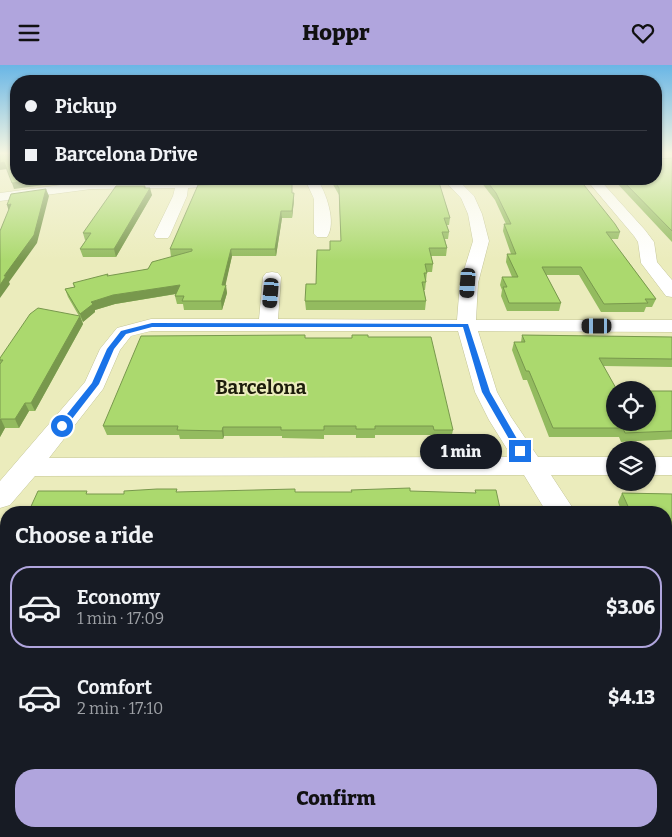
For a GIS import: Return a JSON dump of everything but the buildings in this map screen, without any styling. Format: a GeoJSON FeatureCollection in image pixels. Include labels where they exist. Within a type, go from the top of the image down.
{"type":"FeatureCollection","features":[{"type":"Feature","properties":{"kind":"street"},"geometry":{"type":"LineString","coordinates":[[0,197],[52,189]]}},
{"type":"Feature","properties":{"kind":"street"},"geometry":{"type":"LineString","coordinates":[[162,235],[180,196],[181,189]]}},
{"type":"Feature","properties":{"kind":"street"},"geometry":{"type":"LineString","coordinates":[[318,189],[322,198],[322,234]]}},
{"type":"Feature","properties":{"kind":"street"},"geometry":{"type":"LineString","coordinates":[[460,189],[467,196],[475,214],[481,241],[468,283],[466,325],[486,392],[501,420],[557,506]]}},
{"type":"Feature","properties":{"kind":"street"},"geometry":{"type":"LineString","coordinates":[[601,189],[640,233],[646,242],[649,263],[672,292]]}},
{"type":"Feature","properties":{"kind":"street"},"geometry":{"type":"LineString","coordinates":[[268,325],[272,277]]}},
{"type":"Feature","properties":{"kind":"street"},"geometry":{"type":"LineString","coordinates":[[0,498],[96,384],[110,349],[124,332],[152,325],[672,326]]}},
{"type":"Feature","properties":{"kind":"street"},"geometry":{"type":"LineString","coordinates":[[28,467],[606,466]]}},
{"type":"Feature","properties":{"kind":"street"},"geometry":{"type":"LineString","coordinates":[[656,466],[672,466]]}},
{"type":"Feature","properties":{"kind":"district","name":"Barcelona"},"geometry":{"type":"Point","coordinates":[261,387]}},
{"type":"Feature","properties":{"kind":"route"},"geometry":{"type":"LineString","coordinates":[[62,426],[96,384],[110,349],[124,332],[152,325],[466,325],[486,392],[520,451]]}}]}
